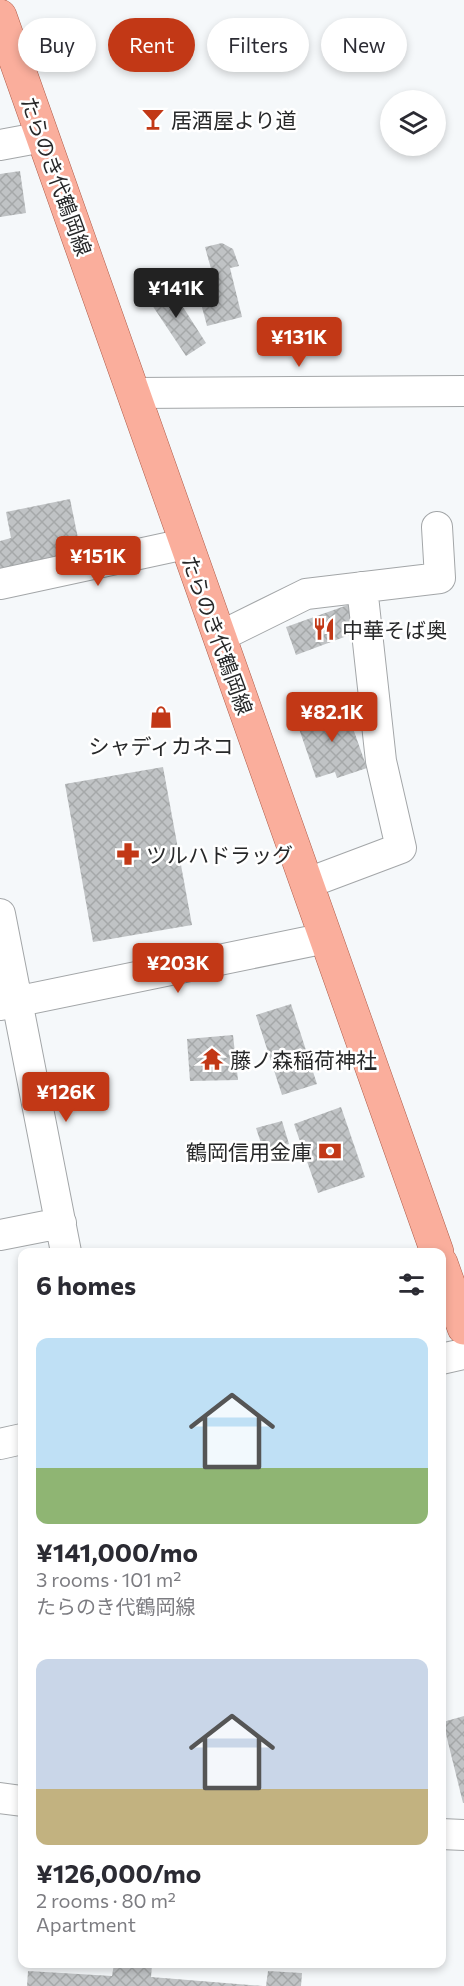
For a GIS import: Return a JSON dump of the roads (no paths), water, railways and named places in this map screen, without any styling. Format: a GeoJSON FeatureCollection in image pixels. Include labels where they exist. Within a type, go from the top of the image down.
{"type":"FeatureCollection","features":[{"type":"Feature","properties":{"kind":"main road","name":"たらのき代鶴岡線"},"geometry":{"type":"LineString","coordinates":[[0,16],[436,1248]]}},
{"type":"Feature","properties":{"kind":"main road"},"geometry":{"type":"LineString","coordinates":[[446,1277],[464,1328]]}},
{"type":"Feature","properties":{"kind":"street"},"geometry":{"type":"LineString","coordinates":[[0,145],[43,137]]}},
{"type":"Feature","properties":{"kind":"street"},"geometry":{"type":"LineString","coordinates":[[134,393],[464,391]]}},
{"type":"Feature","properties":{"kind":"street"},"geometry":{"type":"LineString","coordinates":[[219,637],[306,594],[440,578],[437,527]]}},
{"type":"Feature","properties":{"kind":"street"},"geometry":{"type":"LineString","coordinates":[[0,584],[185,544]]}},
{"type":"Feature","properties":{"kind":"street"},"geometry":{"type":"LineString","coordinates":[[308,883],[401,848],[381,761],[362,586]]}},
{"type":"Feature","properties":{"kind":"street"},"geometry":{"type":"LineString","coordinates":[[0,914],[10,1004],[65,1248]]}},
{"type":"Feature","properties":{"kind":"street"},"geometry":{"type":"LineString","coordinates":[[10,1004],[326,938]]}},
{"type":"Feature","properties":{"kind":"street"},"geometry":{"type":"LineString","coordinates":[[0,1235],[61,1223]]}},
{"type":"Feature","properties":{"kind":"street"},"geometry":{"type":"LineString","coordinates":[[446,1358],[464,1354]]}},
{"type":"Feature","properties":{"kind":"street"},"geometry":{"type":"LineString","coordinates":[[0,1444],[18,1440]]}},
{"type":"Feature","properties":{"kind":"street"},"geometry":{"type":"LineString","coordinates":[[0,1798],[18,1800]]}},
{"type":"Feature","properties":{"kind":"street"},"geometry":{"type":"LineString","coordinates":[[446,1834],[464,1835]]}},
{"type":"Feature","properties":{"kind":"place","name":"居酒屋より道"},"geometry":{"type":"Point","coordinates":[153,119]}},
{"type":"Feature","properties":{"kind":"place","name":"中華そば奥"},"geometry":{"type":"Point","coordinates":[324,629]}},
{"type":"Feature","properties":{"kind":"place","name":"シャディカネコ"},"geometry":{"type":"Point","coordinates":[161,717]}},
{"type":"Feature","properties":{"kind":"place","name":"ツルハドラッグ"},"geometry":{"type":"Point","coordinates":[128,854]}},
{"type":"Feature","properties":{"kind":"place","name":"藤ノ森稲荷神社"},"geometry":{"type":"Point","coordinates":[212,1059]}},
{"type":"Feature","properties":{"kind":"place","name":"鶴岡信用金庫"},"geometry":{"type":"Point","coordinates":[330,1151]}}]}
